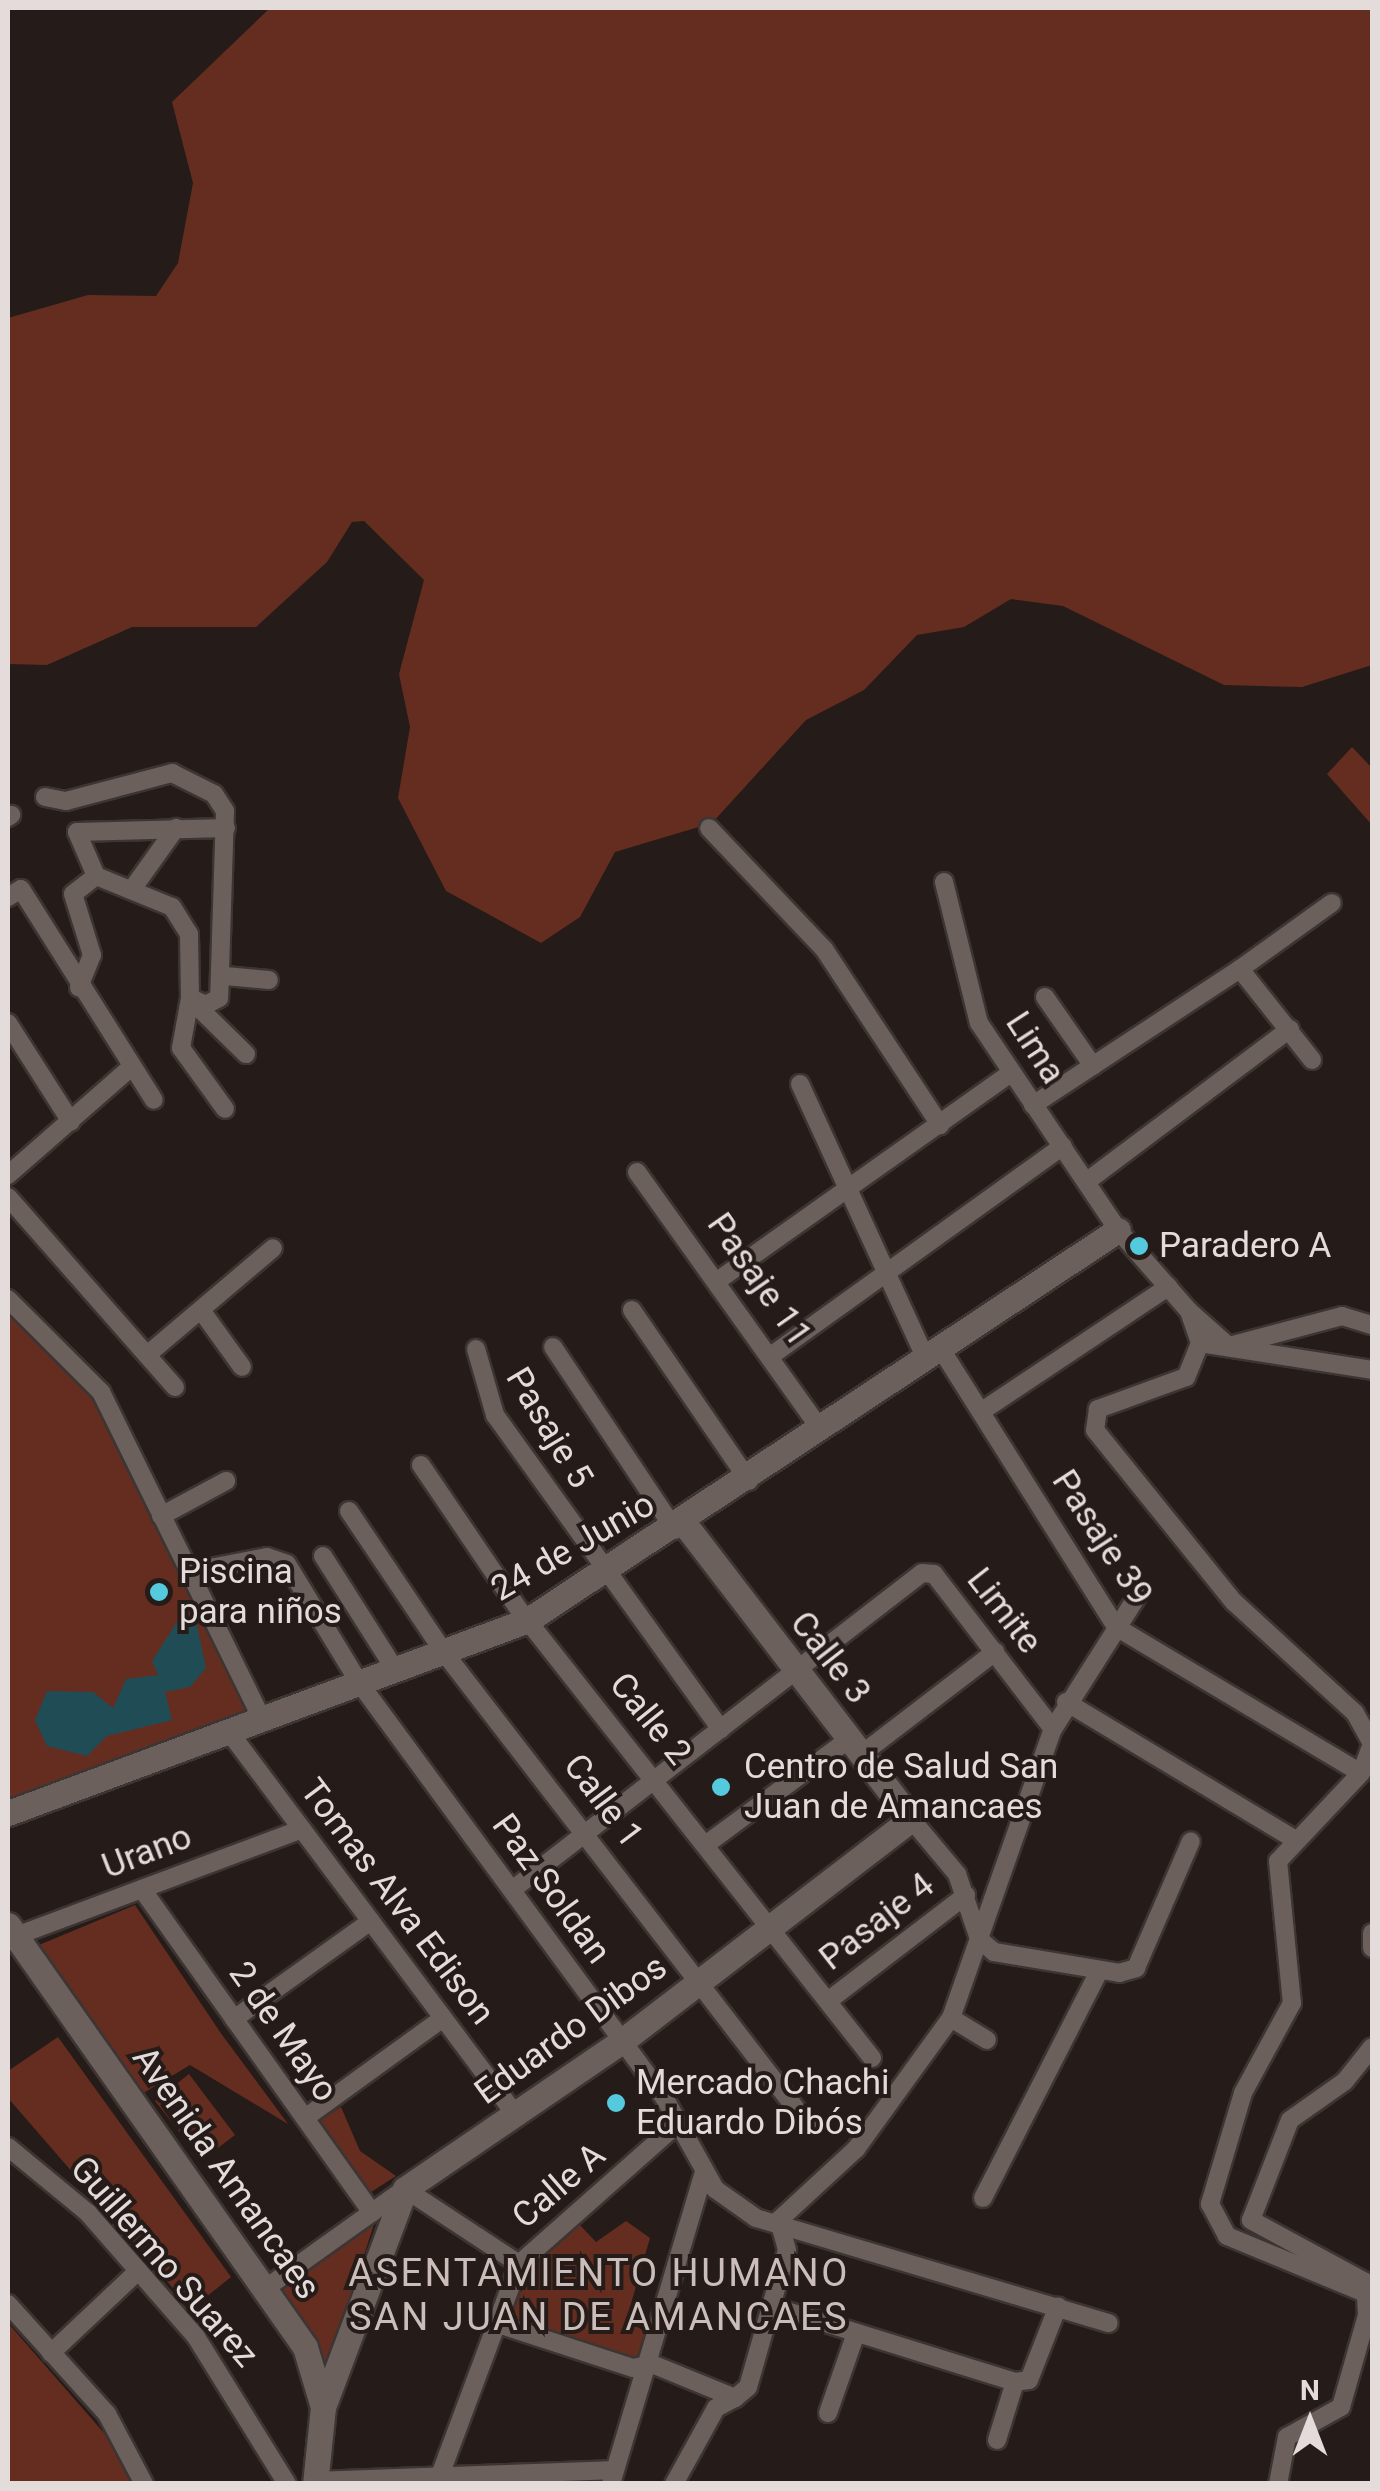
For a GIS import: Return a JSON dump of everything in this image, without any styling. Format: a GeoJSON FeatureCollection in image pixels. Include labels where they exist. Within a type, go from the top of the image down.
{"type":"FeatureCollection","features":[{"type":"Feature","properties":{"kind":"street"},"geometry":{"type":"LineString","coordinates":[[45,797],[66,801],[172,773],[218,798],[226,828],[225,976],[219,998],[198,1001]]}},
{"type":"Feature","properties":{"kind":"street"},"geometry":{"type":"LineString","coordinates":[[133,888],[176,828]]}},
{"type":"Feature","properties":{"kind":"street"},"geometry":{"type":"LineString","coordinates":[[226,828],[77,832],[96,876],[133,888],[186,925],[198,1001],[246,1054]]}},
{"type":"Feature","properties":{"kind":"street"},"geometry":{"type":"LineString","coordinates":[[709,828],[824,949],[940,1125]]}},
{"type":"Feature","properties":{"kind":"street"},"geometry":{"type":"LineString","coordinates":[[79,986],[92,955],[72,894],[96,876]]}},
{"type":"Feature","properties":{"kind":"street","name":"Lima"},"geometry":{"type":"LineString","coordinates":[[944,882],[967,998],[1010,1073],[1118,1230],[1189,1311]]}},
{"type":"Feature","properties":{"kind":"street"},"geometry":{"type":"LineString","coordinates":[[8,898],[21,889],[128,1070],[154,1100]]}},
{"type":"Feature","properties":{"kind":"street"},"geometry":{"type":"LineString","coordinates":[[1033,1105],[1332,904]]}},
{"type":"Feature","properties":{"kind":"street"},"geometry":{"type":"LineString","coordinates":[[1240,968],[1312,1060]]}},
{"type":"Feature","properties":{"kind":"street"},"geometry":{"type":"LineString","coordinates":[[225,976],[269,980]]}},
{"type":"Feature","properties":{"kind":"street"},"geometry":{"type":"LineString","coordinates":[[1045,997],[1092,1066]]}},
{"type":"Feature","properties":{"kind":"street"},"geometry":{"type":"LineString","coordinates":[[198,1001],[188,1020],[183,1054],[224,1108]]}},
{"type":"Feature","properties":{"kind":"street"},"geometry":{"type":"LineString","coordinates":[[8,1022],[71,1122]]}},
{"type":"Feature","properties":{"kind":"street"},"geometry":{"type":"LineString","coordinates":[[1086,1182],[1290,1030]]}},
{"type":"Feature","properties":{"kind":"street"},"geometry":{"type":"LineString","coordinates":[[8,1175],[128,1070]]}},
{"type":"Feature","properties":{"kind":"street"},"geometry":{"type":"LineString","coordinates":[[720,1279],[1010,1073]]}},
{"type":"Feature","properties":{"kind":"street","name":"Pasaje 39"},"geometry":{"type":"LineString","coordinates":[[800,1084],[887,1274],[934,1354],[982,1411],[1116,1627],[1361,1773]]}},
{"type":"Feature","properties":{"kind":"street"},"geometry":{"type":"LineString","coordinates":[[772,1355],[1062,1146]]}},
{"type":"Feature","properties":{"kind":"street","name":"Pasaje 11"},"geometry":{"type":"LineString","coordinates":[[637,1172],[720,1279],[822,1431]]}},
{"type":"Feature","properties":{"kind":"street"},"geometry":{"type":"LineString","coordinates":[[8,1197],[174,1386]]}},
{"type":"Feature","properties":{"kind":"street","name":"24 de Junio"},"geometry":{"type":"LineString","coordinates":[[8,1814],[227,1729],[528,1620],[606,1577],[1118,1230]]}},
{"type":"Feature","properties":{"kind":"street"},"geometry":{"type":"LineString","coordinates":[[147,1355],[273,1248]]}},
{"type":"Feature","properties":{"kind":"street"},"geometry":{"type":"LineString","coordinates":[[982,1411],[1168,1287]]}},
{"type":"Feature","properties":{"kind":"street"},"geometry":{"type":"LineString","coordinates":[[8,1299],[92,1376],[261,1717]]}},
{"type":"Feature","properties":{"kind":"street"},"geometry":{"type":"LineString","coordinates":[[201,1310],[242,1367]]}},
{"type":"Feature","properties":{"kind":"street"},"geometry":{"type":"LineString","coordinates":[[632,1310],[749,1481]]}},
{"type":"Feature","properties":{"kind":"street"},"geometry":{"type":"LineString","coordinates":[[1189,1311],[1200,1343],[1186,1377],[1098,1409],[1095,1430],[1234,1602],[1367,1728],[1372,1744],[1361,1773],[1292,1838],[1274,1893],[1292,2003],[1244,2094],[1212,2216],[1227,2236],[1360,2291]]}},
{"type":"Feature","properties":{"kind":"street"},"geometry":{"type":"LineString","coordinates":[[1189,1311],[1209,1319],[1228,1344]]}},
{"type":"Feature","properties":{"kind":"street"},"geometry":{"type":"LineString","coordinates":[[1228,1344],[1342,1316],[1372,1325]]}},
{"type":"Feature","properties":{"kind":"street"},"geometry":{"type":"LineString","coordinates":[[1200,1343],[1228,1344],[1372,1370]]}},
{"type":"Feature","properties":{"kind":"street","name":"Calle 3"},"geometry":{"type":"LineString","coordinates":[[553,1347],[680,1526],[791,1670],[856,1746],[966,1895],[979,1939]]}},
{"type":"Feature","properties":{"kind":"street","name":"Pasaje 5"},"geometry":{"type":"LineString","coordinates":[[476,1349],[494,1415],[606,1577],[721,1729]]}},
{"type":"Feature","properties":{"kind":"street","name":"Calle 2"},"geometry":{"type":"LineString","coordinates":[[421,1465],[528,1620],[658,1779],[872,2058]]}},
{"type":"Feature","properties":{"kind":"street"},"geometry":{"type":"LineString","coordinates":[[161,1516],[226,1481]]}},
{"type":"Feature","properties":{"kind":"street","name":"Calle 1"},"geometry":{"type":"LineString","coordinates":[[349,1511],[443,1651],[810,2126]]}},
{"type":"Feature","properties":{"kind":"street"},"geometry":{"type":"LineString","coordinates":[[323,1556],[394,1668]]}},
{"type":"Feature","properties":{"kind":"street","name":"Paz Soldan"},"geometry":{"type":"LineString","coordinates":[[189,1572],[282,1559],[358,1681],[622,2041],[677,2124],[703,2175],[756,2218],[779,2220],[1110,2323]]}},
{"type":"Feature","properties":{"kind":"street","name":"Limite"},"geometry":{"type":"LineString","coordinates":[[512,1890],[658,1779],[791,1670],[929,1572],[1053,1729]]}},
{"type":"Feature","properties":{"kind":"street"},"geometry":{"type":"LineString","coordinates":[[674,2484],[716,2408],[748,2387],[787,2250],[779,2220],[868,2136],[951,2018],[1053,1729],[1066,1702],[1140,1592]]}},
{"type":"Feature","properties":{"kind":"street"},"geometry":{"type":"LineString","coordinates":[[708,1843],[994,1652]]}},
{"type":"Feature","properties":{"kind":"street"},"geometry":{"type":"LineString","coordinates":[[1066,1702],[1292,1838]]}},
{"type":"Feature","properties":{"kind":"street","name":"Tomas Alva Edison"},"geometry":{"type":"LineString","coordinates":[[227,1729],[514,2114]]}},
{"type":"Feature","properties":{"kind":"street","name":"Eduardo Dibos"},"geometry":{"type":"LineString","coordinates":[[266,2288],[622,2041],[910,1819]]}},
{"type":"Feature","properties":{"kind":"street","name":"Urano"},"geometry":{"type":"LineString","coordinates":[[12,1930],[142,1888],[302,1828]]}},
{"type":"Feature","properties":{"kind":"street"},"geometry":{"type":"LineString","coordinates":[[979,1939],[994,1952],[1099,1971],[1136,1968],[1191,1841]]}},
{"type":"Feature","properties":{"kind":"street","name":"2 de Mayo"},"geometry":{"type":"LineString","coordinates":[[142,1888],[372,2213]]}},
{"type":"Feature","properties":{"kind":"street","name":"Pasaje 4"},"geometry":{"type":"LineString","coordinates":[[828,2001],[966,1895]]}},
{"type":"Feature","properties":{"kind":"street"},"geometry":{"type":"LineString","coordinates":[[234,2019],[371,1922]]}},
{"type":"Feature","properties":{"kind":"street","name":"Avenida Amancaes"},"geometry":{"type":"LineString","coordinates":[[12,1930],[305,2347],[323,2407],[312,2482]]}},
{"type":"Feature","properties":{"kind":"street"},"geometry":{"type":"LineString","coordinates":[[1372,1933],[1372,1948]]}},
{"type":"Feature","properties":{"kind":"street"},"geometry":{"type":"LineString","coordinates":[[983,2198],[1099,1971]]}},
{"type":"Feature","properties":{"kind":"street"},"geometry":{"type":"LineString","coordinates":[[305,2118],[442,2018]]}},
{"type":"Feature","properties":{"kind":"street"},"geometry":{"type":"LineString","coordinates":[[951,2018],[987,2040]]}},
{"type":"Feature","properties":{"kind":"street"},"geometry":{"type":"LineString","coordinates":[[1278,2484],[1287,2436],[1341,2407],[1368,2315],[1360,2291],[1360,2272],[1250,2220],[1290,2120],[1345,2081],[1372,2047]]}},
{"type":"Feature","properties":{"kind":"street","name":"Calle A"},"geometry":{"type":"LineString","coordinates":[[439,2478],[519,2264],[677,2124]]}},
{"type":"Feature","properties":{"kind":"street","name":"Guillermo Suarez"},"geometry":{"type":"LineString","coordinates":[[8,2147],[88,2213],[138,2272],[235,2390],[287,2484]]}},
{"type":"Feature","properties":{"kind":"street"},"geometry":{"type":"LineString","coordinates":[[312,2482],[613,2477],[652,2364],[703,2175]]}},
{"type":"Feature","properties":{"kind":"street"},"geometry":{"type":"LineString","coordinates":[[323,2407],[405,2189],[519,2264]]}},
{"type":"Feature","properties":{"kind":"street"},"geometry":{"type":"LineString","coordinates":[[51,2353],[138,2272]]}},
{"type":"Feature","properties":{"kind":"street"},"geometry":{"type":"LineString","coordinates":[[8,2304],[107,2414],[144,2484]]}},
{"type":"Feature","properties":{"kind":"street"},"geometry":{"type":"LineString","coordinates":[[771,2306],[1014,2382],[1029,2380],[1058,2306]]}},
{"type":"Feature","properties":{"kind":"street"},"geometry":{"type":"LineString","coordinates":[[495,2323],[633,2368],[652,2364],[735,2398]]}},
{"type":"Feature","properties":{"kind":"street"},"geometry":{"type":"LineString","coordinates":[[828,2413],[856,2333]]}},
{"type":"Feature","properties":{"kind":"street"},"geometry":{"type":"LineString","coordinates":[[997,2440],[1014,2382]]}},
{"type":"Feature","properties":{"kind":"shaded area"},"geometry":{"type":"Polygon","coordinates":[[[270,8],[1372,8],[1372,665],[1302,687],[1224,685],[1063,606],[1011,599],[964,627],[917,635],[864,690],[806,720],[712,823],[615,852],[580,917],[541,943],[446,891],[398,798],[410,727],[399,674],[424,580],[364,521],[352,522],[327,562],[256,627],[132,627],[47,665],[8,664],[8,318],[88,295],[156,296],[178,263],[193,183],[172,102],[270,8]]]}},
{"type":"Feature","properties":{"kind":"shaded area"},"geometry":{"type":"Polygon","coordinates":[[[1352,747],[1372,768],[1372,825],[1327,774],[1352,747]]]}},
{"type":"Feature","properties":{"kind":"shaded area"},"geometry":{"type":"Polygon","coordinates":[[[8,1309],[88,1383],[251,1710],[8,1803],[8,1309]]]}},
{"type":"Feature","properties":{"kind":"shaded area"},"geometry":{"type":"Polygon","coordinates":[[[135,1905],[220,2032],[288,2124],[190,2065],[142,2094],[39,1945],[135,1905]]]}},
{"type":"Feature","properties":{"kind":"shaded area"},"geometry":{"type":"Polygon","coordinates":[[[58,2037],[231,2277],[191,2309],[8,2098],[8,2071],[58,2037]]]}},
{"type":"Feature","properties":{"kind":"shaded area"},"geometry":{"type":"Polygon","coordinates":[[[189,2074],[235,2135],[202,2160],[155,2101],[189,2074]]]}},
{"type":"Feature","properties":{"kind":"shaded area"},"geometry":{"type":"Polygon","coordinates":[[[341,2107],[360,2151],[396,2176],[368,2194],[317,2122],[341,2107]]]}},
{"type":"Feature","properties":{"kind":"shaded area"},"geometry":{"type":"Polygon","coordinates":[[[376,2218],[326,2373],[279,2299],[282,2288],[376,2218]]]}},
{"type":"Feature","properties":{"kind":"shaded area"},"geometry":{"type":"Polygon","coordinates":[[[626,2221],[650,2238],[626,2321],[654,2336],[638,2363],[501,2319],[522,2266],[577,2222],[596,2242],[626,2221]]]}},
{"type":"Feature","properties":{"kind":"shaded area"},"geometry":{"type":"Polygon","coordinates":[[[8,2323],[104,2433],[133,2483],[8,2483],[8,2323]]]}},
{"type":"Feature","properties":{"kind":"water"},"geometry":{"type":"Polygon","coordinates":[[[180,1617],[196,1621],[206,1668],[190,1687],[165,1692],[172,1720],[107,1736],[87,1756],[47,1746],[35,1720],[47,1691],[93,1692],[113,1708],[126,1679],[158,1675],[152,1661],[180,1617]]]}},
{"type":"Feature","properties":{"kind":"place","name":"Paradero A"},"geometry":{"type":"Point","coordinates":[1139,1246]}},
{"type":"Feature","properties":{"kind":"place","name":"Piscina para niños"},"geometry":{"type":"Point","coordinates":[159,1592]}},
{"type":"Feature","properties":{"kind":"place","name":"Centro de Salud San Juan de Amancaes"},"geometry":{"type":"Point","coordinates":[721,1787]}},
{"type":"Feature","properties":{"kind":"place","name":"Mercado Chachi Eduardo Dibós"},"geometry":{"type":"Point","coordinates":[616,2103]}},
{"type":"Feature","properties":{"kind":"district","name":"ASENTAMIENTO HUMANO SAN JUAN DE AMANCAES"},"geometry":{"type":"Point","coordinates":[599,2296]}}]}
